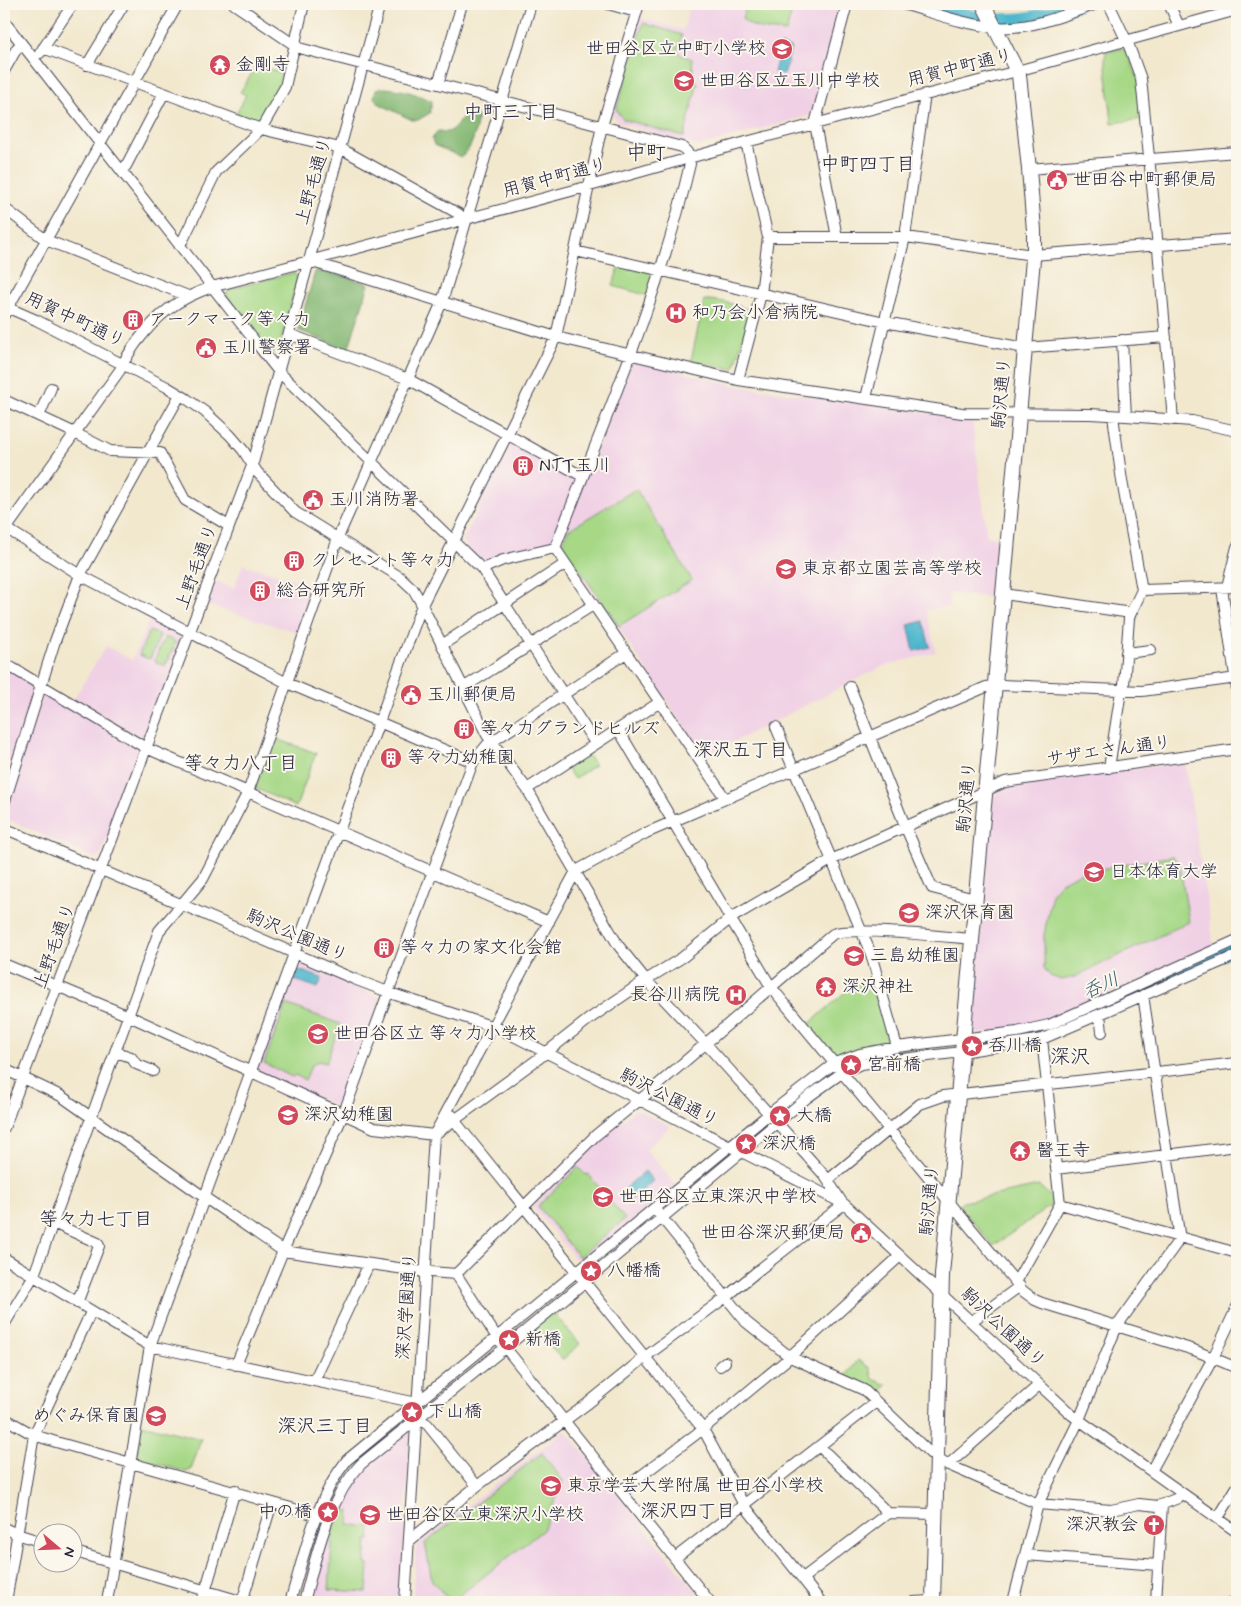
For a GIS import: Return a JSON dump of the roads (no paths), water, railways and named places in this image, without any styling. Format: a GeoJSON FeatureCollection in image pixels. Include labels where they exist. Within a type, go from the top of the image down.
{"type":"FeatureCollection","features":[{"type":"Feature","properties":{"kind":"main road","name":"駒沢通り"},"geometry":{"type":"LineString","coordinates":[[933,1602],[936,1514],[942,1461],[942,1293],[1034,230],[1020,79],[983,4]]}},
{"type":"Feature","properties":{"kind":"street"},"geometry":{"type":"LineString","coordinates":[[33,58],[43,48],[72,4]]}},
{"type":"Feature","properties":{"kind":"street"},"geometry":{"type":"LineString","coordinates":[[87,65],[124,4]]}},
{"type":"Feature","properties":{"kind":"street"},"geometry":{"type":"LineString","coordinates":[[5,309],[46,240],[178,4]]}},
{"type":"Feature","properties":{"kind":"street"},"geometry":{"type":"LineString","coordinates":[[234,4],[294,46],[503,102],[682,147],[687,152],[690,158],[689,171],[661,271],[631,356],[555,548]]}},
{"type":"Feature","properties":{"kind":"street"},"geometry":{"type":"LineString","coordinates":[[179,245],[216,172],[261,129],[285,87],[304,4]]}},
{"type":"Feature","properties":{"kind":"street","name":"上野毛通り"},"geometry":{"type":"LineString","coordinates":[[4,1128],[252,463],[380,4]]}},
{"type":"Feature","properties":{"kind":"street"},"geometry":{"type":"LineString","coordinates":[[438,84],[462,4]]}},
{"type":"Feature","properties":{"kind":"street"},"geometry":{"type":"LineString","coordinates":[[4,1325],[34,1275],[159,931],[203,878],[248,792],[338,538],[442,302],[464,220],[503,102],[530,4]]}},
{"type":"Feature","properties":{"kind":"street"},"geometry":{"type":"LineString","coordinates":[[107,1602],[150,1346],[422,605],[556,337],[602,126],[637,8],[608,4]]}},
{"type":"Feature","properties":{"kind":"street"},"geometry":{"type":"LineString","coordinates":[[837,236],[815,124],[847,4]]}},
{"type":"Feature","properties":{"kind":"street"},"geometry":{"type":"LineString","coordinates":[[902,4],[974,24],[996,27],[1030,24],[1096,4]]}},
{"type":"Feature","properties":{"kind":"street"},"geometry":{"type":"LineString","coordinates":[[1109,4],[1141,79],[1173,420]]}},
{"type":"Feature","properties":{"kind":"street"},"geometry":{"type":"LineString","coordinates":[[1169,4],[1179,26]]}},
{"type":"Feature","properties":{"kind":"street","name":"用賀中町通り"},"geometry":{"type":"LineString","coordinates":[[5,309],[122,364],[154,321],[170,307],[188,296],[212,287],[925,94],[1127,43],[1237,10]]}},
{"type":"Feature","properties":{"kind":"street"},"geometry":{"type":"LineString","coordinates":[[4,21],[278,372],[482,569],[595,743]]}},
{"type":"Feature","properties":{"kind":"street"},"geometry":{"type":"LineString","coordinates":[[4,71],[17,48],[22,44]]}},
{"type":"Feature","properties":{"kind":"street"},"geometry":{"type":"LineString","coordinates":[[43,48],[261,129],[340,148],[460,214],[464,220]]}},
{"type":"Feature","properties":{"kind":"street"},"geometry":{"type":"LineString","coordinates":[[121,170],[126,166],[164,93]]}},
{"type":"Feature","properties":{"kind":"street"},"geometry":{"type":"LineString","coordinates":[[866,398],[905,237],[925,94]]}},
{"type":"Feature","properties":{"kind":"street"},"geometry":{"type":"LineString","coordinates":[[738,380],[761,294],[768,237],[746,142]]}},
{"type":"Feature","properties":{"kind":"street"},"geometry":{"type":"LineString","coordinates":[[1029,168],[1237,152]]}},
{"type":"Feature","properties":{"kind":"street"},"geometry":{"type":"LineString","coordinates":[[4,208],[46,240],[188,296]]}},
{"type":"Feature","properties":{"kind":"street"},"geometry":{"type":"LineString","coordinates":[[768,237],[905,237],[1033,255],[1237,239]]}},
{"type":"Feature","properties":{"kind":"street"},"geometry":{"type":"LineString","coordinates":[[576,251],[885,322],[1025,348],[1166,337]]}},
{"type":"Feature","properties":{"kind":"street"},"geometry":{"type":"LineString","coordinates":[[308,261],[556,337],[738,380],[962,413],[1126,416],[1192,421],[1237,431]]}},
{"type":"Feature","properties":{"kind":"street"},"geometry":{"type":"LineString","coordinates":[[289,334],[408,380],[582,476]]}},
{"type":"Feature","properties":{"kind":"street"},"geometry":{"type":"LineString","coordinates":[[1122,340],[1126,416]]}},
{"type":"Feature","properties":{"kind":"street"},"geometry":{"type":"LineString","coordinates":[[409,1541],[477,1486],[565,1421],[844,1204],[828,1180],[646,980],[618,945],[527,789],[492,742],[413,589],[404,580],[295,512],[257,472],[243,450],[215,421],[180,395],[122,364],[120,370],[75,433],[4,529],[80,575],[287,683],[473,762]]}},
{"type":"Feature","properties":{"kind":"street"},"geometry":{"type":"LineString","coordinates":[[39,416],[51,388]]}},
{"type":"Feature","properties":{"kind":"street"},"geometry":{"type":"LineString","coordinates":[[4,804],[55,641],[80,575],[180,395]]}},
{"type":"Feature","properties":{"kind":"street"},"geometry":{"type":"LineString","coordinates":[[4,400],[110,451],[160,454],[184,500],[229,526]]}},
{"type":"Feature","properties":{"kind":"street"},"geometry":{"type":"LineString","coordinates":[[1109,768],[1121,691],[1124,685],[1129,618],[1142,590],[1122,482],[1113,416]]}},
{"type":"Feature","properties":{"kind":"street"},"geometry":{"type":"LineString","coordinates":[[555,548],[726,798]]}},
{"type":"Feature","properties":{"kind":"street"},"geometry":{"type":"LineString","coordinates":[[482,569],[503,560],[555,548]]}},
{"type":"Feature","properties":{"kind":"street"},"geometry":{"type":"LineString","coordinates":[[576,871],[646,833],[986,687],[1142,691],[1237,682],[1229,587],[1237,548]]}},
{"type":"Feature","properties":{"kind":"street"},"geometry":{"type":"LineString","coordinates":[[442,645],[565,564]]}},
{"type":"Feature","properties":{"kind":"street"},"geometry":{"type":"LineString","coordinates":[[1142,590],[1229,587]]}},
{"type":"Feature","properties":{"kind":"street"},"geometry":{"type":"LineString","coordinates":[[1004,594],[1131,613]]}},
{"type":"Feature","properties":{"kind":"street"},"geometry":{"type":"LineString","coordinates":[[463,688],[593,604]]}},
{"type":"Feature","properties":{"kind":"street"},"geometry":{"type":"LineString","coordinates":[[1126,653],[1151,650]]}},
{"type":"Feature","properties":{"kind":"street"},"geometry":{"type":"LineString","coordinates":[[236,1365],[283,1251],[344,1115],[473,762],[486,745],[626,653]]}},
{"type":"Feature","properties":{"kind":"street"},"geometry":{"type":"LineString","coordinates":[[4,663],[146,748],[548,922]]}},
{"type":"Feature","properties":{"kind":"street"},"geometry":{"type":"LineString","coordinates":[[850,687],[932,888],[976,899]]}},
{"type":"Feature","properties":{"kind":"street"},"geometry":{"type":"LineString","coordinates":[[527,789],[660,702]]}},
{"type":"Feature","properties":{"kind":"street"},"geometry":{"type":"LineString","coordinates":[[776,727],[871,954],[897,1047]]}},
{"type":"Feature","properties":{"kind":"street"},"geometry":{"type":"LineString","coordinates":[[618,729],[771,987],[1018,1284],[1035,1300],[1042,1303],[1194,1350],[1237,1368]]}},
{"type":"Feature","properties":{"kind":"street","name":"サザエさん通り"},"geometry":{"type":"LineString","coordinates":[[434,1135],[589,1019],[683,957],[731,918],[831,860],[1005,782],[1237,749]]}},
{"type":"Feature","properties":{"kind":"street","name":"駒沢公園通り"},"geometry":{"type":"LineString","coordinates":[[4,828],[389,992],[492,1027],[844,1204],[1079,1420],[1237,1532]]}},
{"type":"Feature","properties":{"kind":"street","name":"深沢学園通り"},"geometry":{"type":"LineString","coordinates":[[405,1602],[434,1135],[576,871]]}},
{"type":"Feature","properties":{"kind":"street"},"geometry":{"type":"LineString","coordinates":[[4,1069],[61,1096],[283,1251],[369,1264],[456,1274],[596,1135],[706,1044],[833,934],[838,931],[861,931],[972,939]]}},
{"type":"Feature","properties":{"kind":"street"},"geometry":{"type":"LineString","coordinates":[[304,1602],[332,1508],[349,1477],[361,1464],[506,1347],[808,1097],[843,1072],[861,1064],[963,1046],[1049,1025],[1237,940]]}},
{"type":"Feature","properties":{"kind":"street"},"geometry":{"type":"LineString","coordinates":[[290,1602],[323,1498],[334,1476],[347,1460],[496,1336],[576,1273],[769,1114],[835,1063],[860,1054],[897,1047],[963,1046],[1042,1039],[1237,955]]}},
{"type":"Feature","properties":{"kind":"street"},"geometry":{"type":"LineString","coordinates":[[4,964],[129,1016],[374,1128],[434,1135]]}},
{"type":"Feature","properties":{"kind":"street"},"geometry":{"type":"LineString","coordinates":[[1013,1602],[1038,1504],[1079,1420],[1117,1326],[1179,1238],[1143,995]]}},
{"type":"Feature","properties":{"kind":"street"},"geometry":{"type":"LineString","coordinates":[[1100,1014],[1102,1032]]}},
{"type":"Feature","properties":{"kind":"street"},"geometry":{"type":"LineString","coordinates":[[972,1321],[1018,1284],[1060,1204],[1042,1039]]}},
{"type":"Feature","properties":{"kind":"street"},"geometry":{"type":"LineString","coordinates":[[116,1052],[131,1057],[136,1064],[153,1071]]}},
{"type":"Feature","properties":{"kind":"street"},"geometry":{"type":"LineString","coordinates":[[828,1180],[920,1104],[943,1096],[1237,1063]]}},
{"type":"Feature","properties":{"kind":"street"},"geometry":{"type":"LineString","coordinates":[[448,1108],[455,1120],[524,1208],[702,1429],[744,1505],[821,1602]]}},
{"type":"Feature","properties":{"kind":"street"},"geometry":{"type":"LineString","coordinates":[[1056,1168],[1237,1146]]}},
{"type":"Feature","properties":{"kind":"street"},"geometry":{"type":"LineString","coordinates":[[1060,1204],[1237,1253]]}},
{"type":"Feature","properties":{"kind":"street"},"geometry":{"type":"LineString","coordinates":[[655,1208],[746,1322],[790,1357],[864,1390],[942,1461],[1038,1504],[1111,1510],[1139,1504],[1162,1505],[1178,1498],[1181,1492]]}},
{"type":"Feature","properties":{"kind":"street"},"geometry":{"type":"LineString","coordinates":[[53,1223],[98,1243],[99,1246],[77,1303]]}},
{"type":"Feature","properties":{"kind":"street"},"geometry":{"type":"LineString","coordinates":[[621,1491],[702,1429],[790,1357],[900,1256]]}},
{"type":"Feature","properties":{"kind":"street"},"geometry":{"type":"LineString","coordinates":[[4,1258],[150,1346],[417,1403]]}},
{"type":"Feature","properties":{"kind":"street"},"geometry":{"type":"LineString","coordinates":[[314,1381],[369,1264]]}},
{"type":"Feature","properties":{"kind":"street"},"geometry":{"type":"LineString","coordinates":[[456,1274],[496,1336],[710,1602]]}},
{"type":"Feature","properties":{"kind":"street"},"geometry":{"type":"LineString","coordinates":[[1151,1471],[1213,1358],[1237,1307]]}},
{"type":"Feature","properties":{"kind":"street"},"geometry":{"type":"LineString","coordinates":[[6,1602],[34,1435],[91,1312]]}},
{"type":"Feature","properties":{"kind":"street"},"geometry":{"type":"LineString","coordinates":[[942,1461],[1039,1385]]}},
{"type":"Feature","properties":{"kind":"street"},"geometry":{"type":"LineString","coordinates":[[675,1558],[876,1402]]}},
{"type":"Feature","properties":{"kind":"street"},"geometry":{"type":"LineString","coordinates":[[4,1418],[34,1435],[329,1519]]}},
{"type":"Feature","properties":{"kind":"street"},"geometry":{"type":"LineString","coordinates":[[416,1418],[427,1424],[477,1486]]}},
{"type":"Feature","properties":{"kind":"street"},"geometry":{"type":"LineString","coordinates":[[820,1447],[888,1512]]}},
{"type":"Feature","properties":{"kind":"street"},"geometry":{"type":"LineString","coordinates":[[1218,1518],[1237,1486]]}},
{"type":"Feature","properties":{"kind":"street"},"geometry":{"type":"LineString","coordinates":[[202,1602],[235,1492]]}},
{"type":"Feature","properties":{"kind":"street"},"geometry":{"type":"LineString","coordinates":[[82,1554],[243,1602],[272,1503]]}},
{"type":"Feature","properties":{"kind":"street"},"geometry":{"type":"LineString","coordinates":[[1156,1602],[1162,1505]]}},
{"type":"Feature","properties":{"kind":"street"},"geometry":{"type":"LineString","coordinates":[[803,1578],[888,1512],[936,1514]]}},
{"type":"Feature","properties":{"kind":"street"},"geometry":{"type":"LineString","coordinates":[[4,1528],[32,1539]]}},
{"type":"Feature","properties":{"kind":"street"},"geometry":{"type":"LineString","coordinates":[[1025,1555],[1158,1565]]}},
{"type":"Feature","properties":{"kind":"street"},"geometry":{"type":"LineString","coordinates":[[913,1602],[933,1602]]}},
{"type":"Feature","properties":{"kind":"water"},"geometry":{"type":"Polygon","coordinates":[[[781,45],[791,48],[784,75],[774,72],[781,45]]]}},
{"type":"Feature","properties":{"kind":"water"},"geometry":{"type":"Polygon","coordinates":[[[923,621],[930,647],[914,651],[908,625],[923,621]]]}},
{"type":"Feature","properties":{"kind":"water"},"geometry":{"type":"Polygon","coordinates":[[[296,969],[322,978],[318,988],[292,979],[296,969]]]}},
{"type":"Feature","properties":{"kind":"water"},"geometry":{"type":"Polygon","coordinates":[[[645,1171],[653,1181],[632,1199],[624,1189],[645,1171]]]}},
{"type":"Feature","properties":{"kind":"waterway"},"geometry":{"type":"LineString","coordinates":[[923,4],[982,19]]}},
{"type":"Feature","properties":{"kind":"waterway"},"geometry":{"type":"LineString","coordinates":[[1003,20],[1032,18],[1078,4]]}},
{"type":"Feature","properties":{"kind":"waterway","name":"呑川"},"geometry":{"type":"LineString","coordinates":[[976,1044],[1015,1039],[1047,1030],[1090,1013],[1237,947]]}},
{"type":"Feature","properties":{"kind":"place","name":"世田谷区立中町小学校"},"geometry":{"type":"Point","coordinates":[782,49]}},
{"type":"Feature","properties":{"kind":"place","name":"金剛寺"},"geometry":{"type":"Point","coordinates":[220,65]}},
{"type":"Feature","properties":{"kind":"place","name":"世田谷区立玉川中学校"},"geometry":{"type":"Point","coordinates":[684,81]}},
{"type":"Feature","properties":{"kind":"place","name":"世田谷中町郵便局"},"geometry":{"type":"Point","coordinates":[1057,180]}},
{"type":"Feature","properties":{"kind":"place","name":"和乃会小倉病院"},"geometry":{"type":"Point","coordinates":[676,313]}},
{"type":"Feature","properties":{"kind":"place","name":"アークマーク等々力"},"geometry":{"type":"Point","coordinates":[133,320]}},
{"type":"Feature","properties":{"kind":"place","name":"玉川警察署"},"geometry":{"type":"Point","coordinates":[206,348]}},
{"type":"Feature","properties":{"kind":"place","name":"NTT玉川"},"geometry":{"type":"Point","coordinates":[523,466]}},
{"type":"Feature","properties":{"kind":"place","name":"玉川消防署"},"geometry":{"type":"Point","coordinates":[313,500]}},
{"type":"Feature","properties":{"kind":"place","name":"クレセント等々力"},"geometry":{"type":"Point","coordinates":[294,561]}},
{"type":"Feature","properties":{"kind":"place","name":"東京都立園芸高等学校"},"geometry":{"type":"Point","coordinates":[786,569]}},
{"type":"Feature","properties":{"kind":"place","name":"総合研究所"},"geometry":{"type":"Point","coordinates":[260,591]}},
{"type":"Feature","properties":{"kind":"place","name":"玉川郵便局"},"geometry":{"type":"Point","coordinates":[411,695]}},
{"type":"Feature","properties":{"kind":"place","name":"等々力グランドヒルズ"},"geometry":{"type":"Point","coordinates":[464,729]}},
{"type":"Feature","properties":{"kind":"place","name":"等々力幼稚園"},"geometry":{"type":"Point","coordinates":[391,758]}},
{"type":"Feature","properties":{"kind":"place","name":"日本体育大学"},"geometry":{"type":"Point","coordinates":[1094,872]}},
{"type":"Feature","properties":{"kind":"place","name":"深沢保育園"},"geometry":{"type":"Point","coordinates":[909,913]}},
{"type":"Feature","properties":{"kind":"place","name":"等々力の家文化会館"},"geometry":{"type":"Point","coordinates":[384,948]}},
{"type":"Feature","properties":{"kind":"place","name":"三島幼稚園"},"geometry":{"type":"Point","coordinates":[854,956]}},
{"type":"Feature","properties":{"kind":"place","name":"深沢神社"},"geometry":{"type":"Point","coordinates":[826,987]}},
{"type":"Feature","properties":{"kind":"place","name":"長谷川病院"},"geometry":{"type":"Point","coordinates":[736,995]}},
{"type":"Feature","properties":{"kind":"place","name":"世田谷区立 等々力小学校"},"geometry":{"type":"Point","coordinates":[318,1034]}},
{"type":"Feature","properties":{"kind":"place","name":"呑川橋"},"geometry":{"type":"Point","coordinates":[972,1046]}},
{"type":"Feature","properties":{"kind":"place","name":"宮前橋"},"geometry":{"type":"Point","coordinates":[851,1065]}},
{"type":"Feature","properties":{"kind":"place","name":"深沢幼稚園"},"geometry":{"type":"Point","coordinates":[288,1115]}},
{"type":"Feature","properties":{"kind":"place","name":"大橋"},"geometry":{"type":"Point","coordinates":[780,1116]}},
{"type":"Feature","properties":{"kind":"place","name":"深沢橋"},"geometry":{"type":"Point","coordinates":[746,1144]}},
{"type":"Feature","properties":{"kind":"place","name":"醫王寺"},"geometry":{"type":"Point","coordinates":[1020,1151]}},
{"type":"Feature","properties":{"kind":"place","name":"世田谷区立東深沢中学校"},"geometry":{"type":"Point","coordinates":[603,1197]}},
{"type":"Feature","properties":{"kind":"place","name":"世田谷深沢郵便局"},"geometry":{"type":"Point","coordinates":[861,1233]}},
{"type":"Feature","properties":{"kind":"place","name":"八幡橋"},"geometry":{"type":"Point","coordinates":[591,1271]}},
{"type":"Feature","properties":{"kind":"place","name":"新橋"},"geometry":{"type":"Point","coordinates":[509,1340]}},
{"type":"Feature","properties":{"kind":"place","name":"下山橋"},"geometry":{"type":"Point","coordinates":[412,1412]}},
{"type":"Feature","properties":{"kind":"place","name":"めぐみ保育園"},"geometry":{"type":"Point","coordinates":[156,1416]}},
{"type":"Feature","properties":{"kind":"place","name":"東京学芸大学附属 世田谷小学校"},"geometry":{"type":"Point","coordinates":[551,1486]}},
{"type":"Feature","properties":{"kind":"place","name":"中の橋"},"geometry":{"type":"Point","coordinates":[328,1512]}},
{"type":"Feature","properties":{"kind":"place","name":"世田谷区立東深沢小学校"},"geometry":{"type":"Point","coordinates":[370,1515]}},
{"type":"Feature","properties":{"kind":"place","name":"深沢教会"},"geometry":{"type":"Point","coordinates":[1154,1525]}},
{"type":"Feature","properties":{"kind":"district","name":"中町三丁目"},"geometry":{"type":"Point","coordinates":[511,112]}},
{"type":"Feature","properties":{"kind":"district","name":"中町"},"geometry":{"type":"Point","coordinates":[646,153]}},
{"type":"Feature","properties":{"kind":"district","name":"中町四丁目"},"geometry":{"type":"Point","coordinates":[868,164]}},
{"type":"Feature","properties":{"kind":"district","name":"深沢五丁目"},"geometry":{"type":"Point","coordinates":[741,750]}},
{"type":"Feature","properties":{"kind":"district","name":"等々力八丁目"},"geometry":{"type":"Point","coordinates":[241,763]}},
{"type":"Feature","properties":{"kind":"district","name":"深沢"},"geometry":{"type":"Point","coordinates":[1070,1057]}},
{"type":"Feature","properties":{"kind":"district","name":"等々力七丁目"},"geometry":{"type":"Point","coordinates":[96,1219]}},
{"type":"Feature","properties":{"kind":"district","name":"深沢三丁目"},"geometry":{"type":"Point","coordinates":[325,1426]}},
{"type":"Feature","properties":{"kind":"district","name":"深沢四丁目"},"geometry":{"type":"Point","coordinates":[688,1511]}}]}
